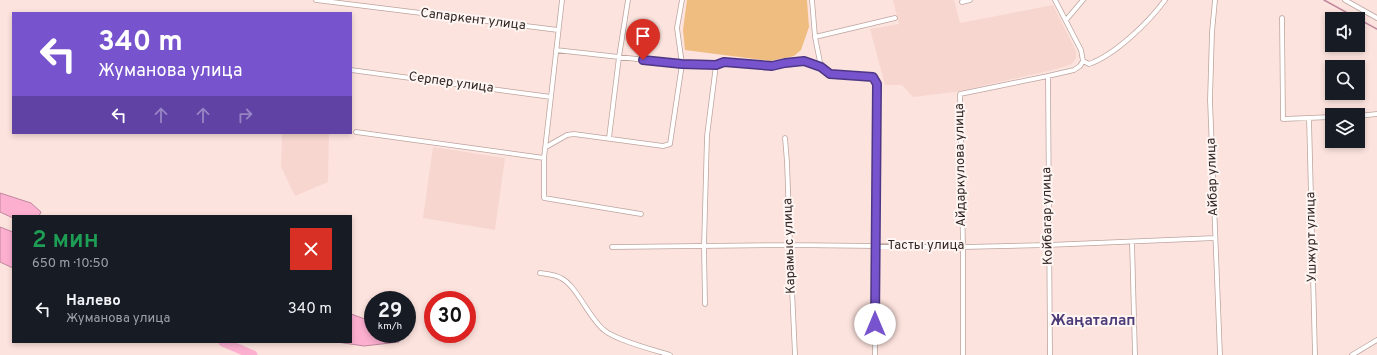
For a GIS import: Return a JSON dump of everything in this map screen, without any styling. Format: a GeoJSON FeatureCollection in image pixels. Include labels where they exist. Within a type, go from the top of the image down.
{"type":"FeatureCollection","features":[{"type":"Feature","properties":{"kind":"street","name":"Сапаркент улица"},"geometry":{"type":"LineString","coordinates":[[316,0],[558,30]]}},
{"type":"Feature","properties":{"kind":"street"},"geometry":{"type":"LineString","coordinates":[[562,0],[544,158],[544,198],[641,214]]}},
{"type":"Feature","properties":{"kind":"street"},"geometry":{"type":"LineString","coordinates":[[609,138],[628,0]]}},
{"type":"Feature","properties":{"kind":"street"},"geometry":{"type":"LineString","coordinates":[[546,147],[566,135],[574,134],[663,146],[670,144],[682,64],[678,28],[682,0]]}},
{"type":"Feature","properties":{"kind":"street"},"geometry":{"type":"LineString","coordinates":[[812,0],[815,37],[821,67]]}},
{"type":"Feature","properties":{"kind":"street"},"geometry":{"type":"LineString","coordinates":[[962,2],[970,0]]}},
{"type":"Feature","properties":{"kind":"street"},"geometry":{"type":"LineString","coordinates":[[1048,76],[1074,70],[1080,66],[1083,61],[1081,50],[1055,0]]}},
{"type":"Feature","properties":{"kind":"street"},"geometry":{"type":"LineString","coordinates":[[1066,20],[1083,0]]}},
{"type":"Feature","properties":{"kind":"street"},"geometry":{"type":"LineString","coordinates":[[1083,61],[1089,64],[1113,52],[1157,11],[1165,0]]}},
{"type":"Feature","properties":{"kind":"street","name":"Айбар улица"},"geometry":{"type":"LineString","coordinates":[[1215,0],[1212,32],[1210,100],[1220,355]]}},
{"type":"Feature","properties":{"kind":"street"},"geometry":{"type":"LineString","coordinates":[[1344,0],[1377,18]]}},
{"type":"Feature","properties":{"kind":"street"},"geometry":{"type":"LineString","coordinates":[[815,37],[896,18]]}},
{"type":"Feature","properties":{"kind":"street"},"geometry":{"type":"LineString","coordinates":[[1282,18],[1283,119],[1325,117]]}},
{"type":"Feature","properties":{"kind":"street"},"geometry":{"type":"LineString","coordinates":[[556,50],[682,64],[716,65],[724,62],[772,66],[804,61],[821,67],[830,74],[873,77],[877,84],[875,355]]}},
{"type":"Feature","properties":{"kind":"street"},"geometry":{"type":"LineString","coordinates":[[705,304],[704,246],[707,136],[716,65]]}},
{"type":"Feature","properties":{"kind":"street","name":"Серпер улица"},"geometry":{"type":"LineString","coordinates":[[352,70],[551,97]]}},
{"type":"Feature","properties":{"kind":"street","name":"Айдаркулова улица"},"geometry":{"type":"LineString","coordinates":[[963,355],[963,247],[960,94],[1048,76]]}},
{"type":"Feature","properties":{"kind":"street","name":"Койбагар улица"},"geometry":{"type":"LineString","coordinates":[[1048,76],[1048,245],[1050,355]]}},
{"type":"Feature","properties":{"kind":"street"},"geometry":{"type":"LineString","coordinates":[[1365,115],[1377,114]]}},
{"type":"Feature","properties":{"kind":"street","name":"Ушжурт улица"},"geometry":{"type":"LineString","coordinates":[[1309,118],[1315,355]]}},
{"type":"Feature","properties":{"kind":"street"},"geometry":{"type":"LineString","coordinates":[[356,132],[544,158]]}},
{"type":"Feature","properties":{"kind":"street","name":"Карамыс улица"},"geometry":{"type":"LineString","coordinates":[[785,138],[796,355]]}},
{"type":"Feature","properties":{"kind":"street","name":"Тасты улица"},"geometry":{"type":"LineString","coordinates":[[612,247],[790,245],[963,247],[1215,238]]}},
{"type":"Feature","properties":{"kind":"street"},"geometry":{"type":"LineString","coordinates":[[1132,242],[1135,355]]}},
{"type":"Feature","properties":{"kind":"street"},"geometry":{"type":"LineString","coordinates":[[540,272],[561,278],[570,285],[604,331],[614,337],[670,355]]}},
{"type":"Feature","properties":{"kind":"street"},"geometry":{"type":"LineString","coordinates":[[1355,354],[1377,340]]}},
{"type":"Feature","properties":{"kind":"shaded area"},"geometry":{"type":"Polygon","coordinates":[[[687,0],[807,0],[809,27],[801,50],[794,56],[770,61],[685,50],[683,30],[687,0]]]}},
{"type":"Feature","properties":{"kind":"shaded area"},"geometry":{"type":"Polygon","coordinates":[[[893,0],[954,0],[960,23],[1053,5],[1076,51],[1076,58],[1072,64],[1053,70],[955,92],[913,97],[902,85],[885,85],[870,29],[899,24],[893,0]]]}},
{"type":"Feature","properties":{"kind":"shaded area"},"geometry":{"type":"Polygon","coordinates":[[[282,134],[329,134],[328,182],[295,196],[281,167],[282,134]]]}},
{"type":"Feature","properties":{"kind":"shaded area"},"geometry":{"type":"Polygon","coordinates":[[[433,147],[505,158],[495,230],[423,218],[433,147]]]}},
{"type":"Feature","properties":{"kind":"shaded area"},"geometry":{"type":"Polygon","coordinates":[[[0,193],[31,203],[41,212],[40,215],[12,215],[12,218],[0,212],[0,193]]]}},
{"type":"Feature","properties":{"kind":"shaded area"},"geometry":{"type":"Polygon","coordinates":[[[0,227],[12,232],[12,268],[0,262],[0,227]]]}},
{"type":"Feature","properties":{"kind":"shaded area"},"geometry":{"type":"Polygon","coordinates":[[[352,314],[364,319],[364,343],[390,343],[364,346],[344,343],[352,343],[352,314]]]}},
{"type":"Feature","properties":{"kind":"waterway"},"geometry":{"type":"LineString","coordinates":[[1324,0],[1377,29]]}},
{"type":"Feature","properties":{"kind":"waterway"},"geometry":{"type":"LineString","coordinates":[[225,343],[253,355]]}},
{"type":"Feature","properties":{"kind":"district","name":"Жаңаталап"},"geometry":{"type":"Point","coordinates":[1093,321]}},
{"type":"Feature","properties":{"kind":"route"},"geometry":{"type":"LineString","coordinates":[[643,60],[682,64],[716,65],[724,62],[772,66],[804,61],[821,67],[830,74],[873,77],[877,84],[875,324]]}}]}
